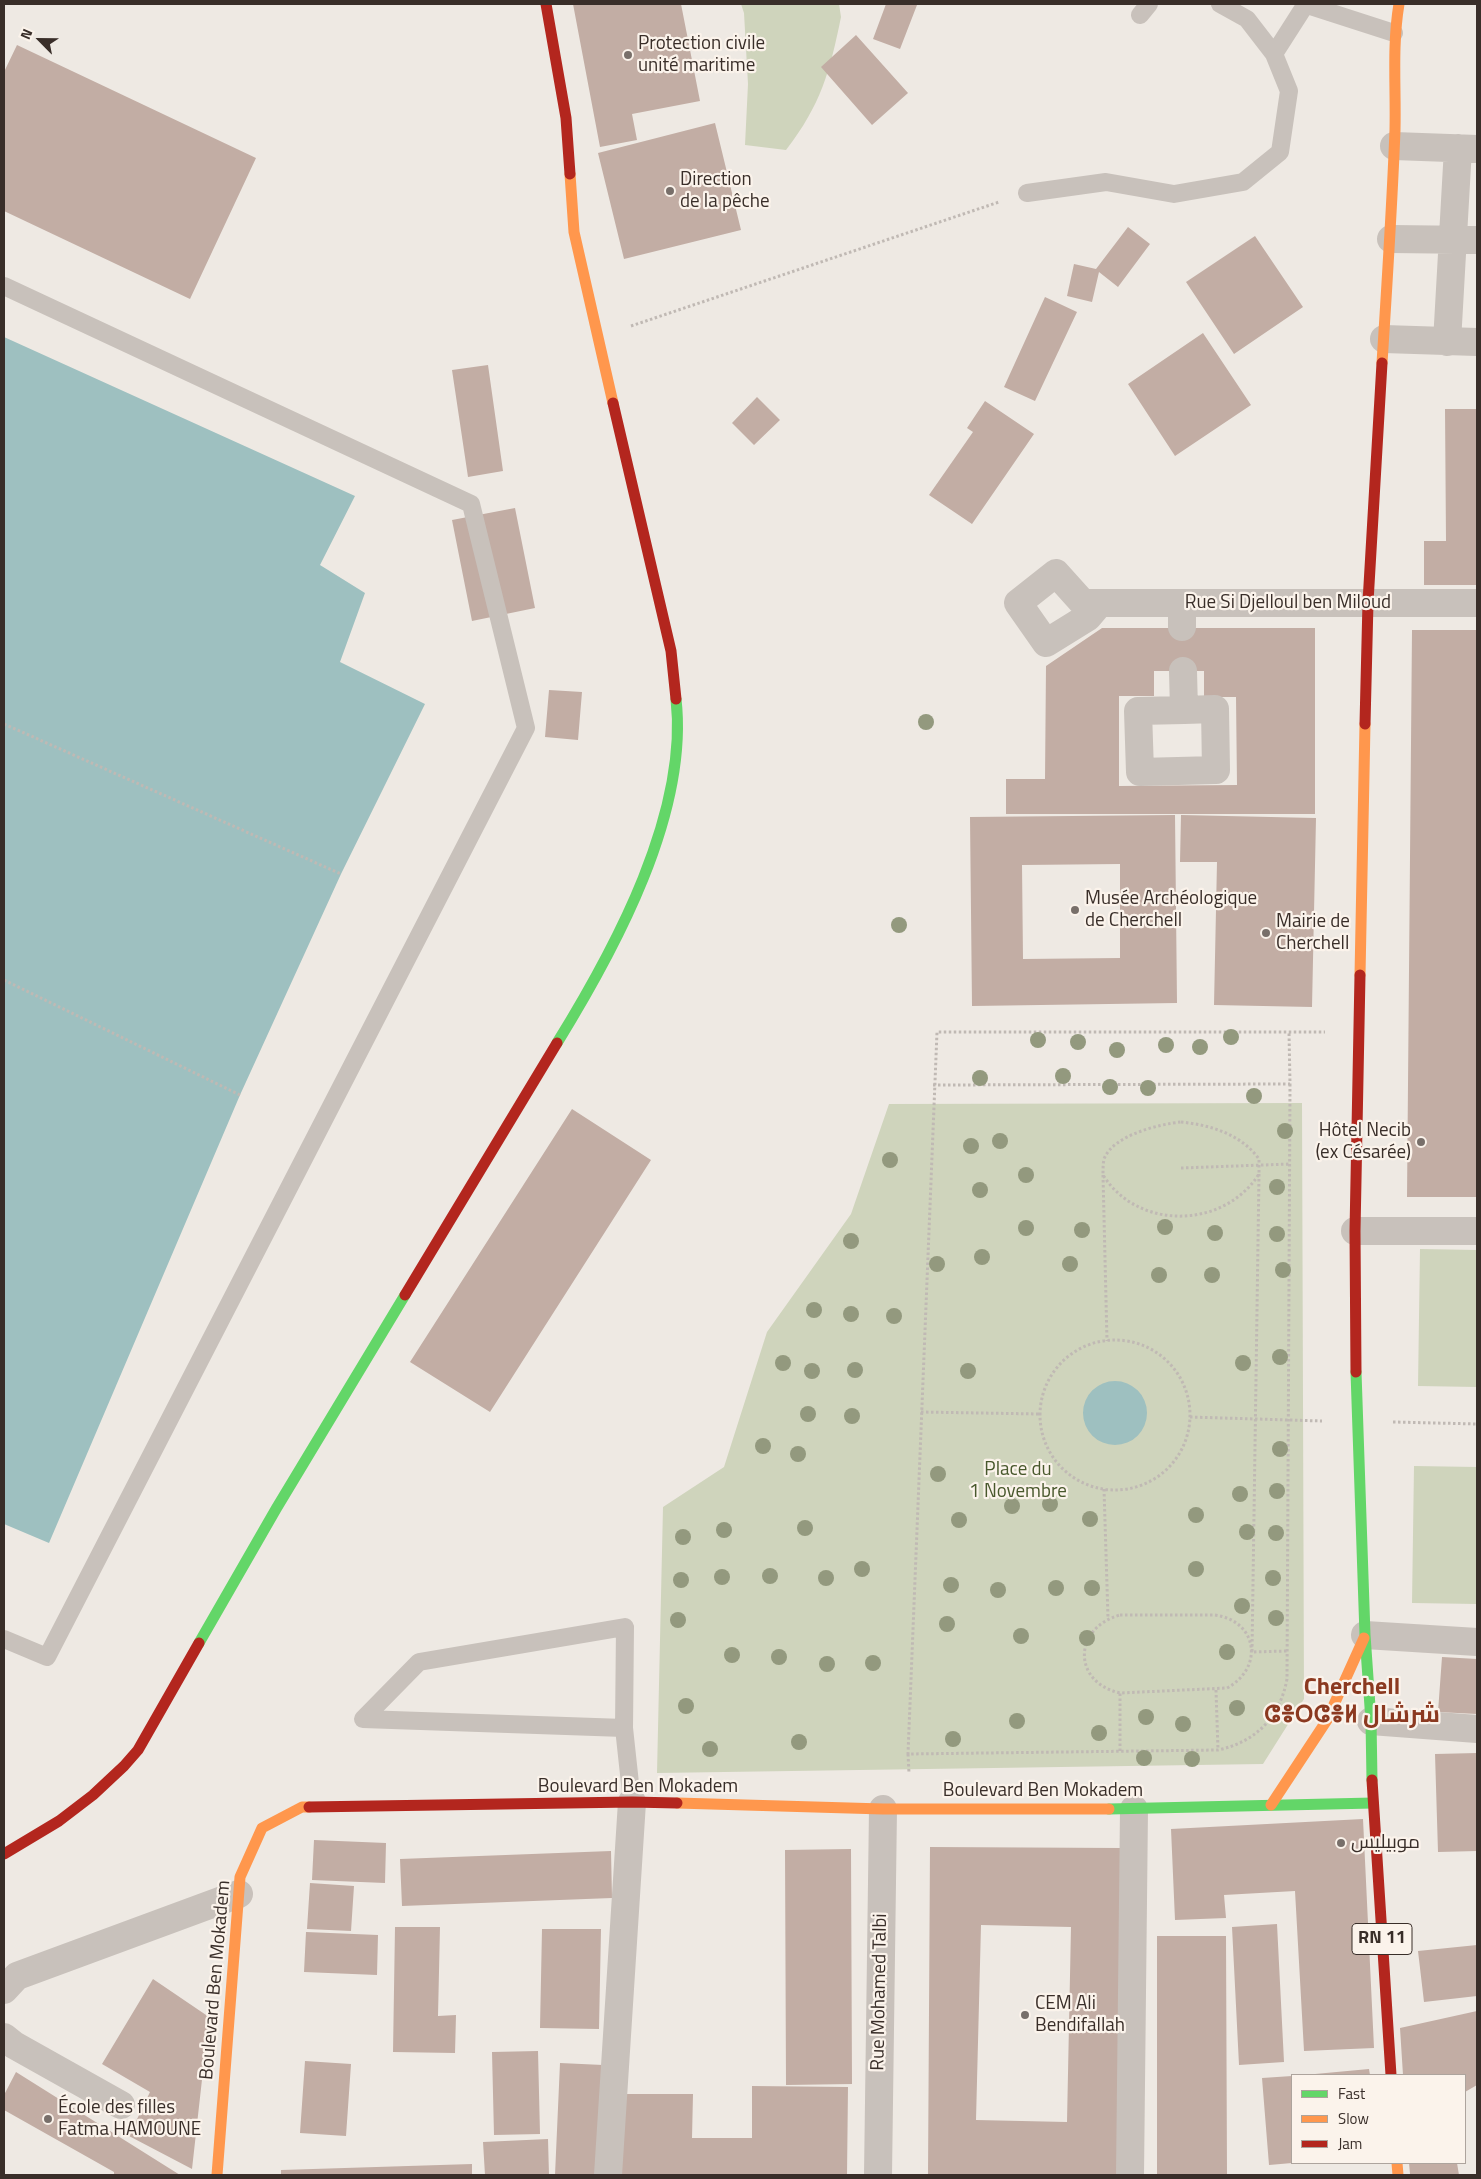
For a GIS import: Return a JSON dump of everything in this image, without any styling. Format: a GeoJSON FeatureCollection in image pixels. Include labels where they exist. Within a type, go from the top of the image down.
{"type":"FeatureCollection","features":[{"type":"Feature","properties":{"kind":"main road"},"geometry":{"type":"LineString","coordinates":[[4,1854],[26,1843],[85,1802],[114,1778],[138,1750],[276,1509],[563,1034],[609,950],[644,877],[667,808],[674,772],[677,704],[671,651],[574,232],[566,118],[546,4]]}},
{"type":"Feature","properties":{"kind":"main road","name":"RN 11"},"geometry":{"type":"LineString","coordinates":[[1391,2074],[1373,1803],[1371,1721],[1365,1635],[1357,1422],[1355,1231],[1368,602],[1376,436],[1391,239],[1394,146],[1394,33],[1399,4]]}},
{"type":"Feature","properties":{"kind":"main road"},"geometry":{"type":"LineString","coordinates":[[1271,1805],[1327,1720],[1365,1635]]}},
{"type":"Feature","properties":{"kind":"main road","name":"Boulevard Ben Mokadem"},"geometry":{"type":"LineString","coordinates":[[217,2175],[240,1877],[262,1828],[302,1807],[632,1802],[882,1809],[1134,1809],[1373,1803]]}},
{"type":"Feature","properties":{"kind":"street"},"geometry":{"type":"LineString","coordinates":[[1394,146],[1468,149],[1466,240],[1447,342]]}},
{"type":"Feature","properties":{"kind":"street"},"geometry":{"type":"LineString","coordinates":[[1391,239],[1466,240]]}},
{"type":"Feature","properties":{"kind":"street"},"geometry":{"type":"LineString","coordinates":[[1384,339],[1477,342]]}},
{"type":"Feature","properties":{"kind":"street","name":"Rue Si Djelloul ben Miloud"},"geometry":{"type":"LineString","coordinates":[[1099,604],[1182,616],[1368,602],[1477,603]]}},
{"type":"Feature","properties":{"kind":"street"},"geometry":{"type":"LineString","coordinates":[[1182,671],[1184,710]]}},
{"type":"Feature","properties":{"kind":"street"},"geometry":{"type":"LineString","coordinates":[[1355,1231],[1477,1231]]}},
{"type":"Feature","properties":{"kind":"street"},"geometry":{"type":"LineString","coordinates":[[1365,1635],[1477,1642]]}},
{"type":"Feature","properties":{"kind":"street"},"geometry":{"type":"LineString","coordinates":[[1371,1721],[1477,1729]]}},
{"type":"Feature","properties":{"kind":"street"},"geometry":{"type":"LineString","coordinates":[[608,2175],[632,1802]]}},
{"type":"Feature","properties":{"kind":"street","name":"Rue Mohamed Talbi"},"geometry":{"type":"LineString","coordinates":[[878,2175],[882,1809]]}},
{"type":"Feature","properties":{"kind":"street"},"geometry":{"type":"LineString","coordinates":[[1130,2175],[1134,1809]]}},
{"type":"Feature","properties":{"kind":"street"},"geometry":{"type":"LineString","coordinates":[[4,1990],[17,1976],[239,1894]]}},
{"type":"Feature","properties":{"kind":"street"},"geometry":{"type":"LineString","coordinates":[[4,2037],[14,2045],[121,2105]]}},
{"type":"Feature","properties":{"kind":"lane"},"geometry":{"type":"LineString","coordinates":[[1027,193],[1106,182],[1174,194],[1243,182],[1280,152],[1289,91],[1274,54],[1248,19],[1220,4]]}},
{"type":"Feature","properties":{"kind":"lane"},"geometry":{"type":"LineString","coordinates":[[1274,54],[1305,4],[1394,33]]}},
{"type":"Feature","properties":{"kind":"lane"},"geometry":{"type":"LineString","coordinates":[[4,286],[471,504],[526,728],[47,1657],[4,1639]]}},
{"type":"Feature","properties":{"kind":"lane"},"geometry":{"type":"LineString","coordinates":[[624,1728],[363,1719],[419,1662],[625,1627],[624,1728],[632,1802]]}},
{"type":"Feature","properties":{"kind":"path"},"geometry":{"type":"LineString","coordinates":[[597,337],[1027,193]]}},
{"type":"Feature","properties":{"kind":"path"},"geometry":{"type":"LineString","coordinates":[[4,724],[341,874]]}},
{"type":"Feature","properties":{"kind":"path"},"geometry":{"type":"LineString","coordinates":[[4,980],[240,1095]]}},
{"type":"Feature","properties":{"kind":"path"},"geometry":{"type":"LineString","coordinates":[[1289,1032],[1287,1651],[1286,1685],[1276,1713],[1261,1731],[1251,1738],[1218,1750],[908,1754],[936,1032],[1289,1032],[1358,1032]]}},
{"type":"Feature","properties":{"kind":"path"},"geometry":{"type":"LineString","coordinates":[[933,1085],[1290,1084]]}},
{"type":"Feature","properties":{"kind":"path"},"geometry":{"type":"LineString","coordinates":[[1107,1341],[1104,1159],[1120,1142],[1149,1127],[1182,1122],[1228,1133],[1255,1153],[1260,1165],[1252,1652],[1250,1664],[1245,1674],[1232,1685],[1216,1690],[1120,1693],[1108,1690],[1097,1683],[1085,1661],[1085,1648],[1089,1636],[1097,1626],[1108,1618],[1120,1615],[1226,1616],[1245,1630],[1250,1640],[1252,1652]]}},
{"type":"Feature","properties":{"kind":"path"},"geometry":{"type":"LineString","coordinates":[[1181,1168],[1290,1164]]}},
{"type":"Feature","properties":{"kind":"path"},"geometry":{"type":"LineString","coordinates":[[1103,1175],[1120,1195],[1135,1205],[1153,1213],[1172,1217],[1208,1213],[1226,1205],[1241,1195],[1259,1174]]}},
{"type":"Feature","properties":{"kind":"path"},"geometry":{"type":"LineString","coordinates":[[1107,1341],[1126,1341],[1143,1346],[1166,1360],[1182,1381],[1188,1398],[1190,1416],[1187,1434],[1180,1451],[1170,1466],[1156,1478],[1140,1486],[1122,1490],[1104,1489],[1087,1485],[1071,1476],[1058,1464],[1048,1449],[1042,1432],[1040,1414],[1042,1396],[1049,1379],[1060,1364],[1074,1352],[1090,1344],[1107,1341]]}},
{"type":"Feature","properties":{"kind":"path"},"geometry":{"type":"LineString","coordinates":[[921,1412],[1040,1414]]}},
{"type":"Feature","properties":{"kind":"path"},"geometry":{"type":"LineString","coordinates":[[1104,1489],[1108,1618]]}},
{"type":"Feature","properties":{"kind":"path"},"geometry":{"type":"LineString","coordinates":[[1252,1652],[1287,1651]]}},
{"type":"Feature","properties":{"kind":"path"},"geometry":{"type":"LineString","coordinates":[[1216,1690],[1218,1750]]}},
{"type":"Feature","properties":{"kind":"path"},"geometry":{"type":"LineString","coordinates":[[1120,1693],[1120,1751]]}},
{"type":"Feature","properties":{"kind":"green space"},"geometry":{"type":"Polygon","coordinates":[[[741,4],[839,4],[841,17],[828,71],[808,118],[786,150],[745,145],[748,84],[744,13],[741,4]]]}},
{"type":"Feature","properties":{"kind":"green space","name":"Place du 1 Novembre"},"geometry":{"type":"Polygon","coordinates":[[[1302,1103],[1304,1699],[1263,1764],[657,1773],[663,1507],[724,1467],[767,1332],[851,1214],[889,1104],[1302,1103]]]}},
{"type":"Feature","properties":{"kind":"green space"},"geometry":{"type":"Polygon","coordinates":[[[1420,1249],[1477,1250],[1477,1387],[1418,1386],[1420,1249]]]}},
{"type":"Feature","properties":{"kind":"green space"},"geometry":{"type":"Polygon","coordinates":[[[1414,1466],[1477,1467],[1477,1604],[1412,1603],[1414,1466]]]}},
{"type":"Feature","properties":{"kind":"water"},"geometry":{"type":"Polygon","coordinates":[[[4,337],[355,496],[320,565],[365,593],[340,662],[425,704],[341,874],[240,1095],[49,1543],[4,1524],[4,337]]]}},
{"type":"Feature","properties":{"kind":"water"},"geometry":{"type":"Polygon","coordinates":[[[1115,1381],[1133,1387],[1141,1395],[1147,1413],[1141,1431],[1133,1439],[1115,1445],[1097,1439],[1089,1431],[1083,1413],[1089,1395],[1097,1387],[1115,1381]]]}},
{"type":"Feature","properties":{"kind":"building"},"geometry":{"type":"Polygon","coordinates":[[[573,4],[681,4],[700,101],[632,114],[637,140],[600,147],[573,4]]]}},
{"type":"Feature","properties":{"kind":"building"},"geometry":{"type":"Polygon","coordinates":[[[886,4],[917,5],[900,49],[873,39],[886,4]]]}},
{"type":"Feature","properties":{"kind":"building"},"geometry":{"type":"Polygon","coordinates":[[[856,35],[908,93],[872,125],[821,67],[856,35]]]}},
{"type":"Feature","properties":{"kind":"building"},"geometry":{"type":"Polygon","coordinates":[[[17,45],[256,158],[190,299],[4,211],[4,72],[17,45]]]}},
{"type":"Feature","properties":{"kind":"building","name":"Direction de la pêche"},"geometry":{"type":"Polygon","coordinates":[[[715,123],[741,230],[624,259],[598,153],[715,123]]]}},
{"type":"Feature","properties":{"kind":"building"},"geometry":{"type":"Polygon","coordinates":[[[1128,227],[1150,244],[1118,287],[1099,272],[1092,302],[1067,296],[1074,264],[1096,269],[1128,227]]]}},
{"type":"Feature","properties":{"kind":"building"},"geometry":{"type":"Polygon","coordinates":[[[1255,236],[1303,307],[1234,354],[1186,282],[1255,236]]]}},
{"type":"Feature","properties":{"kind":"building"},"geometry":{"type":"Polygon","coordinates":[[[1045,297],[1077,312],[1035,401],[1004,387],[1045,297]]]}},
{"type":"Feature","properties":{"kind":"building"},"geometry":{"type":"Polygon","coordinates":[[[1203,333],[1251,405],[1175,456],[1128,384],[1203,333]]]}},
{"type":"Feature","properties":{"kind":"building"},"geometry":{"type":"Polygon","coordinates":[[[488,365],[503,471],[468,477],[452,370],[488,365]]]}},
{"type":"Feature","properties":{"kind":"building"},"geometry":{"type":"Polygon","coordinates":[[[757,397],[780,420],[754,445],[732,423],[757,397]]]}},
{"type":"Feature","properties":{"kind":"building"},"geometry":{"type":"Polygon","coordinates":[[[985,401],[1034,434],[972,524],[929,495],[973,432],[967,428],[985,401]]]}},
{"type":"Feature","properties":{"kind":"building"},"geometry":{"type":"Polygon","coordinates":[[[1445,409],[1477,409],[1477,585],[1424,585],[1424,541],[1446,541],[1445,409]]]}},
{"type":"Feature","properties":{"kind":"building"},"geometry":{"type":"Polygon","coordinates":[[[515,508],[535,608],[472,621],[452,520],[515,508]]]}},
{"type":"Feature","properties":{"kind":"building"},"geometry":{"type":"Polygon","coordinates":[[[1102,628],[1315,628],[1315,814],[1006,814],[1006,779],[1045,779],[1046,666],[1102,628]],[[1154,671],[1154,696],[1119,696],[1119,786],[1237,785],[1236,697],[1204,697],[1204,671],[1154,671]]]}},
{"type":"Feature","properties":{"kind":"building"},"geometry":{"type":"Polygon","coordinates":[[[1412,630],[1477,630],[1477,1197],[1407,1197],[1412,630]]]}},
{"type":"Feature","properties":{"kind":"building"},"geometry":{"type":"Polygon","coordinates":[[[549,690],[582,692],[578,740],[545,737],[549,690]]]}},
{"type":"Feature","properties":{"kind":"building"},"geometry":{"type":"Polygon","coordinates":[[[1175,815],[1177,1003],[972,1006],[970,817],[1175,815]],[[1120,864],[1022,865],[1023,959],[1120,958],[1120,864]]]}},
{"type":"Feature","properties":{"kind":"building"},"geometry":{"type":"Polygon","coordinates":[[[1181,815],[1316,818],[1312,1007],[1214,1005],[1217,862],[1180,862],[1181,815]]]}},
{"type":"Feature","properties":{"kind":"building"},"geometry":{"type":"Polygon","coordinates":[[[572,1109],[651,1160],[490,1412],[410,1362],[572,1109]]]}},
{"type":"Feature","properties":{"kind":"building"},"geometry":{"type":"Polygon","coordinates":[[[1442,1657],[1477,1659],[1477,1714],[1438,1712],[1442,1657]]]}},
{"type":"Feature","properties":{"kind":"building"},"geometry":{"type":"Polygon","coordinates":[[[1477,1753],[1477,1851],[1438,1852],[1435,1754],[1477,1753]]]}},
{"type":"Feature","properties":{"kind":"building"},"geometry":{"type":"Polygon","coordinates":[[[1363,1819],[1374,2048],[1304,2051],[1295,1891],[1224,1895],[1226,1918],[1175,1920],[1171,1829],[1363,1819]]]}},
{"type":"Feature","properties":{"kind":"building"},"geometry":{"type":"Polygon","coordinates":[[[314,1840],[386,1843],[385,1883],[312,1880],[314,1840]]]}},
{"type":"Feature","properties":{"kind":"building","name":"CEM Ali Bendifallah"},"geometry":{"type":"Polygon","coordinates":[[[930,1847],[1121,1848],[1119,2175],[928,2175],[930,1847]],[[981,1925],[976,2120],[1067,2122],[1071,1927],[981,1925]]]}},
{"type":"Feature","properties":{"kind":"building"},"geometry":{"type":"Polygon","coordinates":[[[851,1849],[852,2084],[786,2085],[785,1850],[851,1849]]]}},
{"type":"Feature","properties":{"kind":"building"},"geometry":{"type":"Polygon","coordinates":[[[611,1851],[612,1898],[402,1906],[400,1859],[611,1851]]]}},
{"type":"Feature","properties":{"kind":"building"},"geometry":{"type":"Polygon","coordinates":[[[310,1883],[354,1886],[351,1931],[307,1929],[310,1883]]]}},
{"type":"Feature","properties":{"kind":"building"},"geometry":{"type":"Polygon","coordinates":[[[1277,1924],[1284,2062],[1239,2065],[1232,1927],[1277,1924]]]}},
{"type":"Feature","properties":{"kind":"building"},"geometry":{"type":"Polygon","coordinates":[[[395,1927],[440,1927],[438,2016],[456,2015],[455,2053],[393,2052],[395,1927]]]}},
{"type":"Feature","properties":{"kind":"building"},"geometry":{"type":"Polygon","coordinates":[[[542,1929],[601,1929],[599,2029],[540,2028],[542,1929]]]}},
{"type":"Feature","properties":{"kind":"building"},"geometry":{"type":"Polygon","coordinates":[[[306,1932],[378,1935],[377,1975],[304,1972],[306,1932]]]}},
{"type":"Feature","properties":{"kind":"building"},"geometry":{"type":"Polygon","coordinates":[[[1157,1936],[1226,1936],[1227,2175],[1157,2175],[1157,1936]]]}},
{"type":"Feature","properties":{"kind":"building"},"geometry":{"type":"Polygon","coordinates":[[[1477,1945],[1477,1996],[1424,2002],[1418,1951],[1477,1945]]]}},
{"type":"Feature","properties":{"kind":"building"},"geometry":{"type":"Polygon","coordinates":[[[153,1979],[209,2017],[192,2169],[129,2136],[150,2092],[102,2064],[153,1979]]]}},
{"type":"Feature","properties":{"kind":"building"},"geometry":{"type":"Polygon","coordinates":[[[1477,2011],[1477,2085],[1466,2091],[1466,2074],[1403,2074],[1400,2028],[1477,2011]]]}},
{"type":"Feature","properties":{"kind":"building"},"geometry":{"type":"Polygon","coordinates":[[[538,2051],[540,2134],[494,2135],[492,2052],[538,2051]]]}},
{"type":"Feature","properties":{"kind":"building"},"geometry":{"type":"Polygon","coordinates":[[[305,2061],[351,2064],[346,2136],[300,2133],[305,2061]]]}},
{"type":"Feature","properties":{"kind":"building"},"geometry":{"type":"Polygon","coordinates":[[[560,2063],[603,2065],[599,2175],[555,2175],[560,2063]]]}},
{"type":"Feature","properties":{"kind":"building"},"geometry":{"type":"Polygon","coordinates":[[[1369,2069],[1370,2074],[1315,2074],[1369,2069]]]}},
{"type":"Feature","properties":{"kind":"building"},"geometry":{"type":"Polygon","coordinates":[[[16,2072],[180,2175],[114,2175],[114,2172],[4,2110],[4,2095],[16,2072]]]}},
{"type":"Feature","properties":{"kind":"building"},"geometry":{"type":"Polygon","coordinates":[[[1291,2076],[1291,2163],[1269,2165],[1262,2078],[1291,2076]]]}},
{"type":"Feature","properties":{"kind":"building"},"geometry":{"type":"Polygon","coordinates":[[[752,2086],[848,2087],[847,2175],[612,2175],[613,2094],[693,2094],[692,2138],[752,2138],[752,2086]]]}},
{"type":"Feature","properties":{"kind":"building"},"geometry":{"type":"Polygon","coordinates":[[[548,2139],[549,2175],[485,2175],[483,2142],[548,2139]]]}},
{"type":"Feature","properties":{"kind":"building"},"geometry":{"type":"Polygon","coordinates":[[[472,2164],[472,2175],[281,2175],[281,2170],[472,2164]]]}},
{"type":"Feature","properties":{"kind":"building"},"geometry":{"type":"Polygon","coordinates":[[[1409,2164],[1457,2164],[1459,2175],[1410,2174],[1409,2164]]]}},
{"type":"Feature","properties":{"kind":"traffic: fast"},"geometry":{"type":"LineString","coordinates":[[557,1043],[602,966],[624,923],[643,879],[659,833],[671,788],[677,743],[676,699]]}},
{"type":"Feature","properties":{"kind":"traffic: fast"},"geometry":{"type":"LineString","coordinates":[[199,1643],[276,1509],[405,1295]]}},
{"type":"Feature","properties":{"kind":"traffic: fast"},"geometry":{"type":"LineString","coordinates":[[1356,1372],[1372,1780]]}},
{"type":"Feature","properties":{"kind":"traffic: fast"},"geometry":{"type":"LineString","coordinates":[[1109,1809],[1373,1803]]}},
{"type":"Feature","properties":{"kind":"traffic: slow"},"geometry":{"type":"LineString","coordinates":[[1382,363],[1395,130],[1395,51],[1399,4]]}},
{"type":"Feature","properties":{"kind":"traffic: slow"},"geometry":{"type":"LineString","coordinates":[[570,174],[574,232],[613,403]]}},
{"type":"Feature","properties":{"kind":"traffic: slow"},"geometry":{"type":"LineString","coordinates":[[1360,975],[1365,724]]}},
{"type":"Feature","properties":{"kind":"traffic: slow"},"geometry":{"type":"LineString","coordinates":[[1271,1805],[1327,1720],[1364,1638]]}},
{"type":"Feature","properties":{"kind":"traffic: slow"},"geometry":{"type":"LineString","coordinates":[[677,1803],[883,1809],[1109,1809]]}},
{"type":"Feature","properties":{"kind":"traffic: slow"},"geometry":{"type":"LineString","coordinates":[[217,2175],[240,1877],[262,1828],[302,1807],[309,1807]]}},
{"type":"Feature","properties":{"kind":"traffic: slow"},"geometry":{"type":"LineString","coordinates":[[1397,2164],[1398,2175]]}},
{"type":"Feature","properties":{"kind":"traffic: jam"},"geometry":{"type":"LineString","coordinates":[[546,4],[566,118],[570,174]]}},
{"type":"Feature","properties":{"kind":"traffic: jam"},"geometry":{"type":"LineString","coordinates":[[1365,724],[1368,602],[1382,363]]}},
{"type":"Feature","properties":{"kind":"traffic: jam"},"geometry":{"type":"LineString","coordinates":[[613,403],[671,651],[676,699]]}},
{"type":"Feature","properties":{"kind":"traffic: jam"},"geometry":{"type":"LineString","coordinates":[[1356,1372],[1355,1231],[1360,975]]}},
{"type":"Feature","properties":{"kind":"traffic: jam"},"geometry":{"type":"LineString","coordinates":[[405,1295],[557,1043]]}},
{"type":"Feature","properties":{"kind":"traffic: jam"},"geometry":{"type":"LineString","coordinates":[[4,1854],[59,1821],[93,1795],[124,1766],[138,1750],[199,1643]]}},
{"type":"Feature","properties":{"kind":"traffic: jam"},"geometry":{"type":"LineString","coordinates":[[1372,1780],[1391,2074]]}},
{"type":"Feature","properties":{"kind":"traffic: jam"},"geometry":{"type":"LineString","coordinates":[[309,1807],[677,1803]]}},
{"type":"Feature","properties":{"kind":"place","name":"Protection civile unité maritime"},"geometry":{"type":"Point","coordinates":[628,55]}},
{"type":"Feature","properties":{"kind":"place","name":"Direction de la pêche"},"geometry":{"type":"Point","coordinates":[670,191]}},
{"type":"Feature","properties":{"kind":"place","name":"Musée Archéologique de Cherchell"},"geometry":{"type":"Point","coordinates":[1075,910]}},
{"type":"Feature","properties":{"kind":"place","name":"Mairie de Cherchell"},"geometry":{"type":"Point","coordinates":[1266,933]}},
{"type":"Feature","properties":{"kind":"place","name":"Hôtel Necib (ex Césarée)"},"geometry":{"type":"Point","coordinates":[1421,1142]}},
{"type":"Feature","properties":{"kind":"place","name":"موبيليس"},"geometry":{"type":"Point","coordinates":[1341,1843]}},
{"type":"Feature","properties":{"kind":"place","name":"CEM Ali Bendifallah"},"geometry":{"type":"Point","coordinates":[1025,2015]}},
{"type":"Feature","properties":{"kind":"place","name":"École des filles Fatma HAMOUNE"},"geometry":{"type":"Point","coordinates":[48,2119]}},
{"type":"Feature","properties":{"kind":"district","name":"Cherchell ⵛⴻⵔⵛⴻⵍ شرشال"},"geometry":{"type":"Point","coordinates":[1352,1702]}}]}
